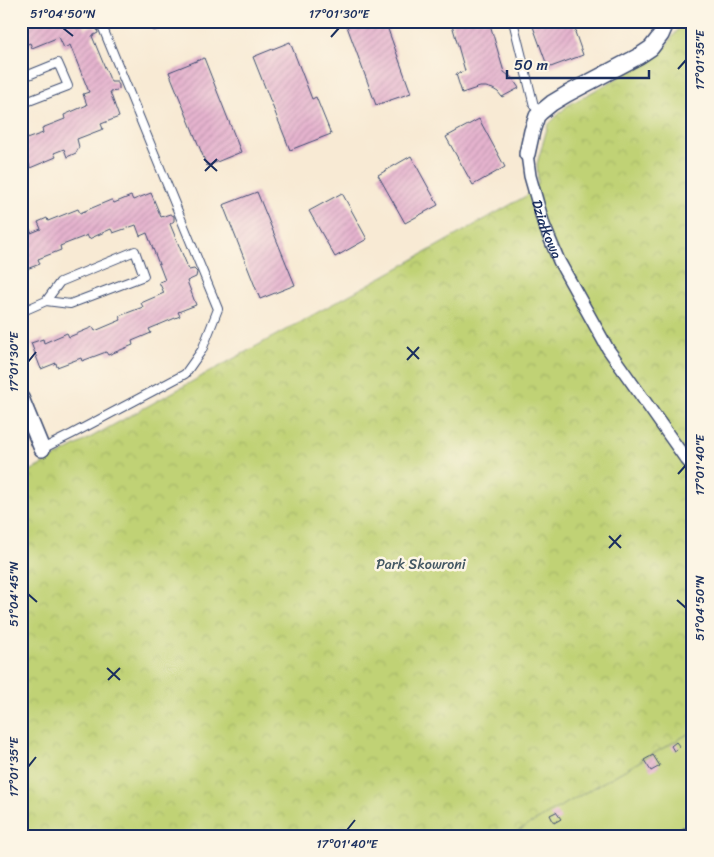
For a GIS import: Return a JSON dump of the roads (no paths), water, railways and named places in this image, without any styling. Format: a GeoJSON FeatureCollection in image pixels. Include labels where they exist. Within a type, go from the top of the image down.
{"type":"FeatureCollection","features":[{"type":"Feature","properties":{"kind":"street"},"geometry":{"type":"LineString","coordinates":[[541,112],[567,94],[651,48],[661,35],[667,21]]}},
{"type":"Feature","properties":{"kind":"street","name":"Działkowa"},"geometry":{"type":"LineString","coordinates":[[541,112],[537,116],[527,154],[530,176],[544,225],[559,262],[608,349],[693,467]]}},
{"type":"Feature","properties":{"kind":"street"},"geometry":{"type":"LineString","coordinates":[[21,398],[42,449]]}},
{"type":"Feature","properties":{"kind":"lane"},"geometry":{"type":"LineString","coordinates":[[42,449],[185,374],[202,350],[218,309],[100,21]]}},
{"type":"Feature","properties":{"kind":"lane"},"geometry":{"type":"LineString","coordinates":[[512,21],[534,106],[541,112]]}},
{"type":"Feature","properties":{"kind":"lane"},"geometry":{"type":"LineString","coordinates":[[21,78],[58,63],[68,86],[21,104]]}},
{"type":"Feature","properties":{"kind":"lane"},"geometry":{"type":"LineString","coordinates":[[21,312],[46,301],[60,282],[135,251],[144,276],[70,304],[46,301]]}},
{"type":"Feature","properties":{"kind":"park label","name":"Park Skowroni"},"geometry":{"type":"Point","coordinates":[421,564]}}]}
